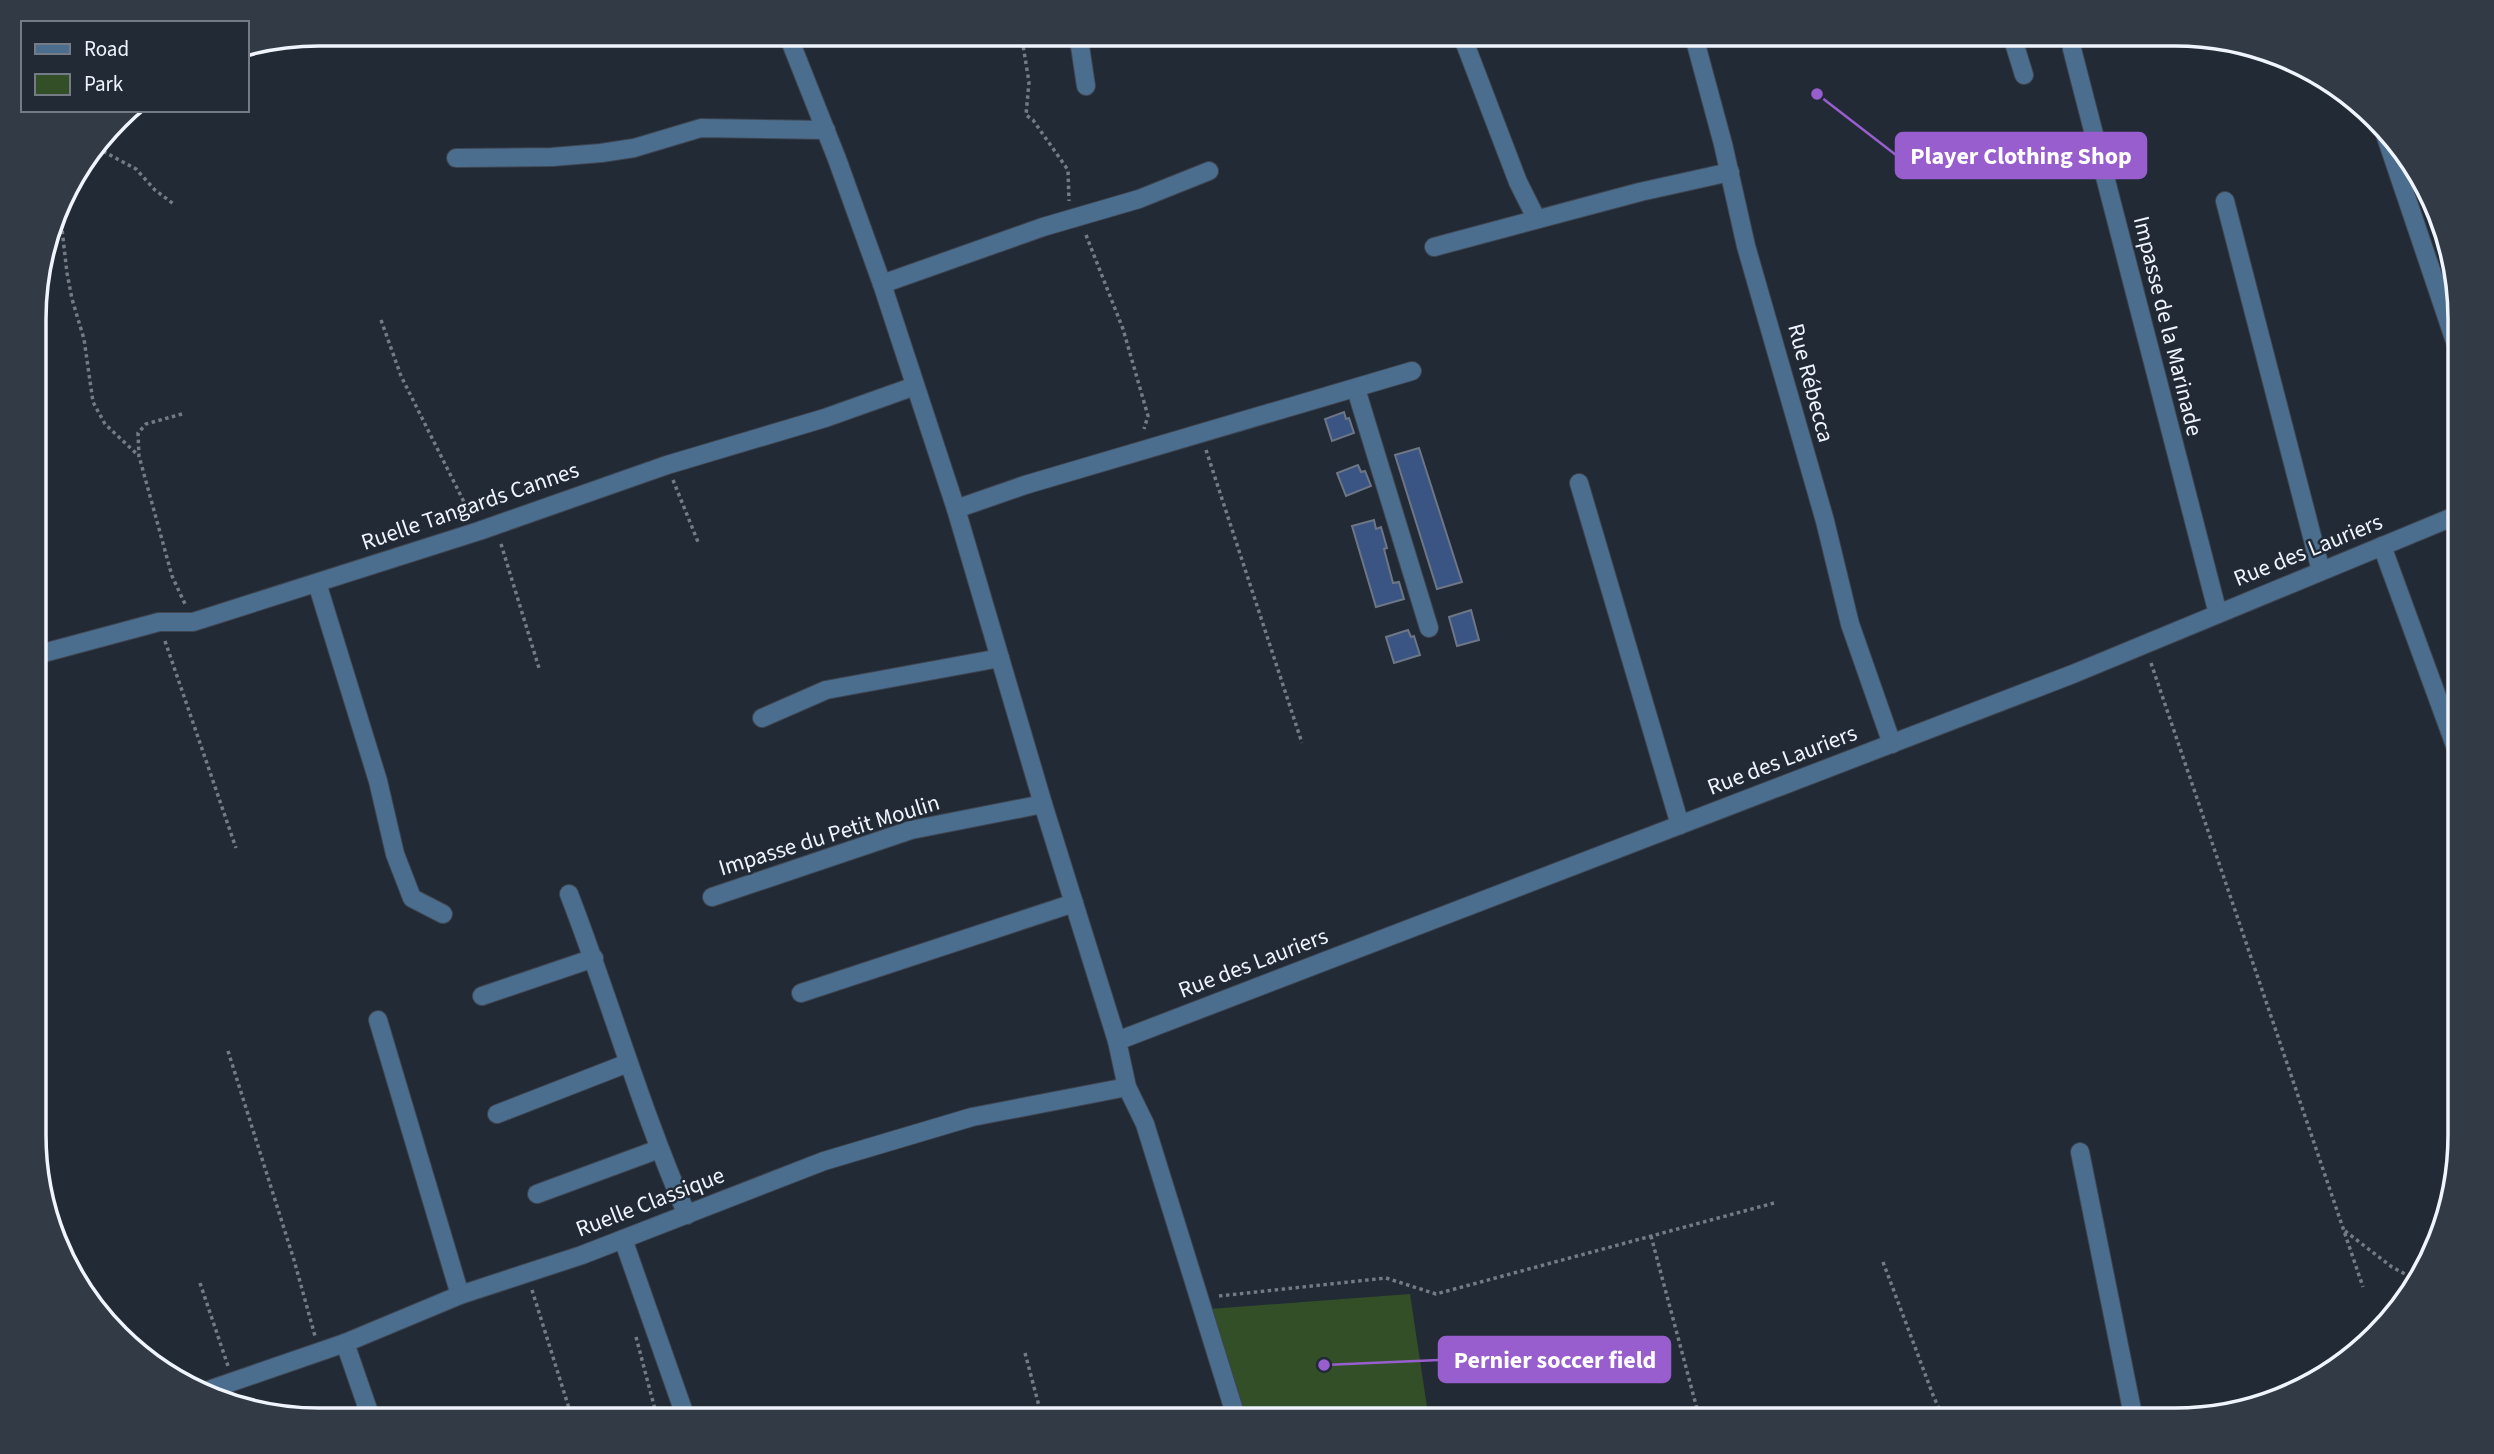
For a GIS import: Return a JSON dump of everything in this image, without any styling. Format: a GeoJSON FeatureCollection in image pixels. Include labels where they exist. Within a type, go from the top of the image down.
{"type":"FeatureCollection","features":[{"type":"Feature","properties":{"kind":"street"},"geometry":{"type":"LineString","coordinates":[[792,46],[882,284],[956,509],[1042,804],[1117,1041],[1127,1087],[1145,1124],[1233,1408]]}},
{"type":"Feature","properties":{"kind":"street"},"geometry":{"type":"LineString","coordinates":[[1080,46],[1086,86]]}},
{"type":"Feature","properties":{"kind":"street"},"geometry":{"type":"LineString","coordinates":[[1466,46],[1518,182],[1536,218]]}},
{"type":"Feature","properties":{"kind":"street","name":"Rue Rébecca"},"geometry":{"type":"LineString","coordinates":[[1696,46],[1746,246],[1825,521],[1850,624],[1892,744]]}},
{"type":"Feature","properties":{"kind":"street"},"geometry":{"type":"LineString","coordinates":[[2015,46],[2024,75]]}},
{"type":"Feature","properties":{"kind":"street","name":"Impasse de la Marinade"},"geometry":{"type":"LineString","coordinates":[[2071,49],[2218,614]]}},
{"type":"Feature","properties":{"kind":"street"},"geometry":{"type":"LineString","coordinates":[[456,158],[552,157],[601,153],[634,148],[701,128],[826,131]]}},
{"type":"Feature","properties":{"kind":"street"},"geometry":{"type":"LineString","coordinates":[[2390,150],[2449,323]]}},
{"type":"Feature","properties":{"kind":"street"},"geometry":{"type":"LineString","coordinates":[[882,284],[1074,218],[1139,199],[1209,171]]}},
{"type":"Feature","properties":{"kind":"street"},"geometry":{"type":"LineString","coordinates":[[1434,247],[1640,192],[1730,173]]}},
{"type":"Feature","properties":{"kind":"street"},"geometry":{"type":"LineString","coordinates":[[2225,201],[2321,571]]}},
{"type":"Feature","properties":{"kind":"street"},"geometry":{"type":"LineString","coordinates":[[956,509],[1025,485],[1412,371]]}},
{"type":"Feature","properties":{"kind":"street","name":"Ruelle Tangards Cannes"},"geometry":{"type":"LineString","coordinates":[[46,652],[159,622],[193,622],[487,528],[667,465],[825,418],[915,386]]}},
{"type":"Feature","properties":{"kind":"street"},"geometry":{"type":"LineString","coordinates":[[1356,389],[1429,628]]}},
{"type":"Feature","properties":{"kind":"street"},"geometry":{"type":"LineString","coordinates":[[1579,483],[1680,825]]}},
{"type":"Feature","properties":{"kind":"street","name":"Rue des Lauriers"},"geometry":{"type":"LineString","coordinates":[[1117,1041],[1892,744],[2449,519]]}},
{"type":"Feature","properties":{"kind":"street"},"geometry":{"type":"LineString","coordinates":[[2382,546],[2449,729]]}},
{"type":"Feature","properties":{"kind":"street"},"geometry":{"type":"LineString","coordinates":[[317,583],[378,781],[395,854],[412,898],[443,914]]}},
{"type":"Feature","properties":{"kind":"street"},"geometry":{"type":"LineString","coordinates":[[762,718],[825,690],[1000,658]]}},
{"type":"Feature","properties":{"kind":"street","name":"Impasse du Petit Moulin"},"geometry":{"type":"LineString","coordinates":[[712,897],[911,830],[1042,804]]}},
{"type":"Feature","properties":{"kind":"street"},"geometry":{"type":"LineString","coordinates":[[569,894],[594,958],[659,1149],[687,1215]]}},
{"type":"Feature","properties":{"kind":"street"},"geometry":{"type":"LineString","coordinates":[[801,993],[1074,902]]}},
{"type":"Feature","properties":{"kind":"street"},"geometry":{"type":"LineString","coordinates":[[482,996],[594,958]]}},
{"type":"Feature","properties":{"kind":"street"},"geometry":{"type":"LineString","coordinates":[[378,1020],[460,1294]]}},
{"type":"Feature","properties":{"kind":"street"},"geometry":{"type":"LineString","coordinates":[[497,1114],[628,1063]]}},
{"type":"Feature","properties":{"kind":"street","name":"Ruelle Classique"},"geometry":{"type":"LineString","coordinates":[[214,1388],[345,1343],[460,1294],[527,1274],[623,1239],[824,1161],[958,1121],[1127,1087]]}},
{"type":"Feature","properties":{"kind":"street"},"geometry":{"type":"LineString","coordinates":[[537,1194],[659,1149]]}},
{"type":"Feature","properties":{"kind":"street"},"geometry":{"type":"LineString","coordinates":[[2080,1152],[2132,1408]]}},
{"type":"Feature","properties":{"kind":"street"},"geometry":{"type":"LineString","coordinates":[[623,1239],[682,1408]]}},
{"type":"Feature","properties":{"kind":"street"},"geometry":{"type":"LineString","coordinates":[[345,1343],[368,1408]]}},
{"type":"Feature","properties":{"kind":"path"},"geometry":{"type":"LineString","coordinates":[[1023,46],[1029,82],[1026,116],[1033,120],[1068,170],[1069,206],[1088,237],[1118,316],[1145,405],[1148,416],[1137,453]]}},
{"type":"Feature","properties":{"kind":"path"},"geometry":{"type":"LineString","coordinates":[[103,151],[136,169],[155,190],[175,205]]}},
{"type":"Feature","properties":{"kind":"path"},"geometry":{"type":"LineString","coordinates":[[62,224],[69,286],[83,339],[93,402],[105,424],[139,456]]}},
{"type":"Feature","properties":{"kind":"path"},"geometry":{"type":"LineString","coordinates":[[381,320],[401,376],[487,528],[540,668]]}},
{"type":"Feature","properties":{"kind":"path"},"geometry":{"type":"LineString","coordinates":[[182,414],[146,424],[138,433],[139,456],[172,576],[193,622]]}},
{"type":"Feature","properties":{"kind":"path"},"geometry":{"type":"LineString","coordinates":[[1201,435],[1302,743]]}},
{"type":"Feature","properties":{"kind":"path"},"geometry":{"type":"LineString","coordinates":[[667,465],[698,542]]}},
{"type":"Feature","properties":{"kind":"path"},"geometry":{"type":"LineString","coordinates":[[159,622],[236,848]]}},
{"type":"Feature","properties":{"kind":"path"},"geometry":{"type":"LineString","coordinates":[[2144,644],[2363,1287]]}},
{"type":"Feature","properties":{"kind":"path"},"geometry":{"type":"LineString","coordinates":[[228,1051],[294,1260],[319,1352]]}},
{"type":"Feature","properties":{"kind":"path"},"geometry":{"type":"LineString","coordinates":[[1199,1298],[1386,1278],[1436,1294],[1774,1203]]}},
{"type":"Feature","properties":{"kind":"path"},"geometry":{"type":"LineString","coordinates":[[2343,1230],[2392,1267],[2409,1276]]}},
{"type":"Feature","properties":{"kind":"path"},"geometry":{"type":"LineString","coordinates":[[1651,1236],[1697,1408]]}},
{"type":"Feature","properties":{"kind":"path"},"geometry":{"type":"LineString","coordinates":[[1883,1262],[1939,1408]]}},
{"type":"Feature","properties":{"kind":"path"},"geometry":{"type":"LineString","coordinates":[[527,1274],[569,1408]]}},
{"type":"Feature","properties":{"kind":"path"},"geometry":{"type":"LineString","coordinates":[[200,1283],[233,1381]]}},
{"type":"Feature","properties":{"kind":"path"},"geometry":{"type":"LineString","coordinates":[[1025,1353],[1040,1408]]}},
{"type":"Feature","properties":{"kind":"green space"},"geometry":{"type":"Polygon","coordinates":[[[1410,1294],[1427,1408],[1240,1408],[1210,1309],[1410,1294]]]}},
{"type":"Feature","properties":{"kind":"building"},"geometry":{"type":"Polygon","coordinates":[[[1344,412],[1354,433],[1332,441],[1325,419],[1344,412]]]}},
{"type":"Feature","properties":{"kind":"building"},"geometry":{"type":"Polygon","coordinates":[[[1419,448],[1462,582],[1437,589],[1395,455],[1419,448]]]}},
{"type":"Feature","properties":{"kind":"building"},"geometry":{"type":"Polygon","coordinates":[[[1358,465],[1361,472],[1365,471],[1371,486],[1346,496],[1337,473],[1358,465]]]}},
{"type":"Feature","properties":{"kind":"building"},"geometry":{"type":"Polygon","coordinates":[[[1374,520],[1376,529],[1381,527],[1393,583],[1399,582],[1404,599],[1376,607],[1352,526],[1374,520]]]}},
{"type":"Feature","properties":{"kind":"building"},"geometry":{"type":"Polygon","coordinates":[[[1471,610],[1479,640],[1457,646],[1449,617],[1471,610]]]}},
{"type":"Feature","properties":{"kind":"building"},"geometry":{"type":"Polygon","coordinates":[[[1408,630],[1411,637],[1414,636],[1420,655],[1394,663],[1386,637],[1408,630]]]}},
{"type":"Feature","properties":{"kind":"place","name":"Player Clothing Shop"},"geometry":{"type":"Point","coordinates":[1817,94]}},
{"type":"Feature","properties":{"kind":"place","name":"Pernier soccer field"},"geometry":{"type":"Point","coordinates":[1324,1365]}}]}
